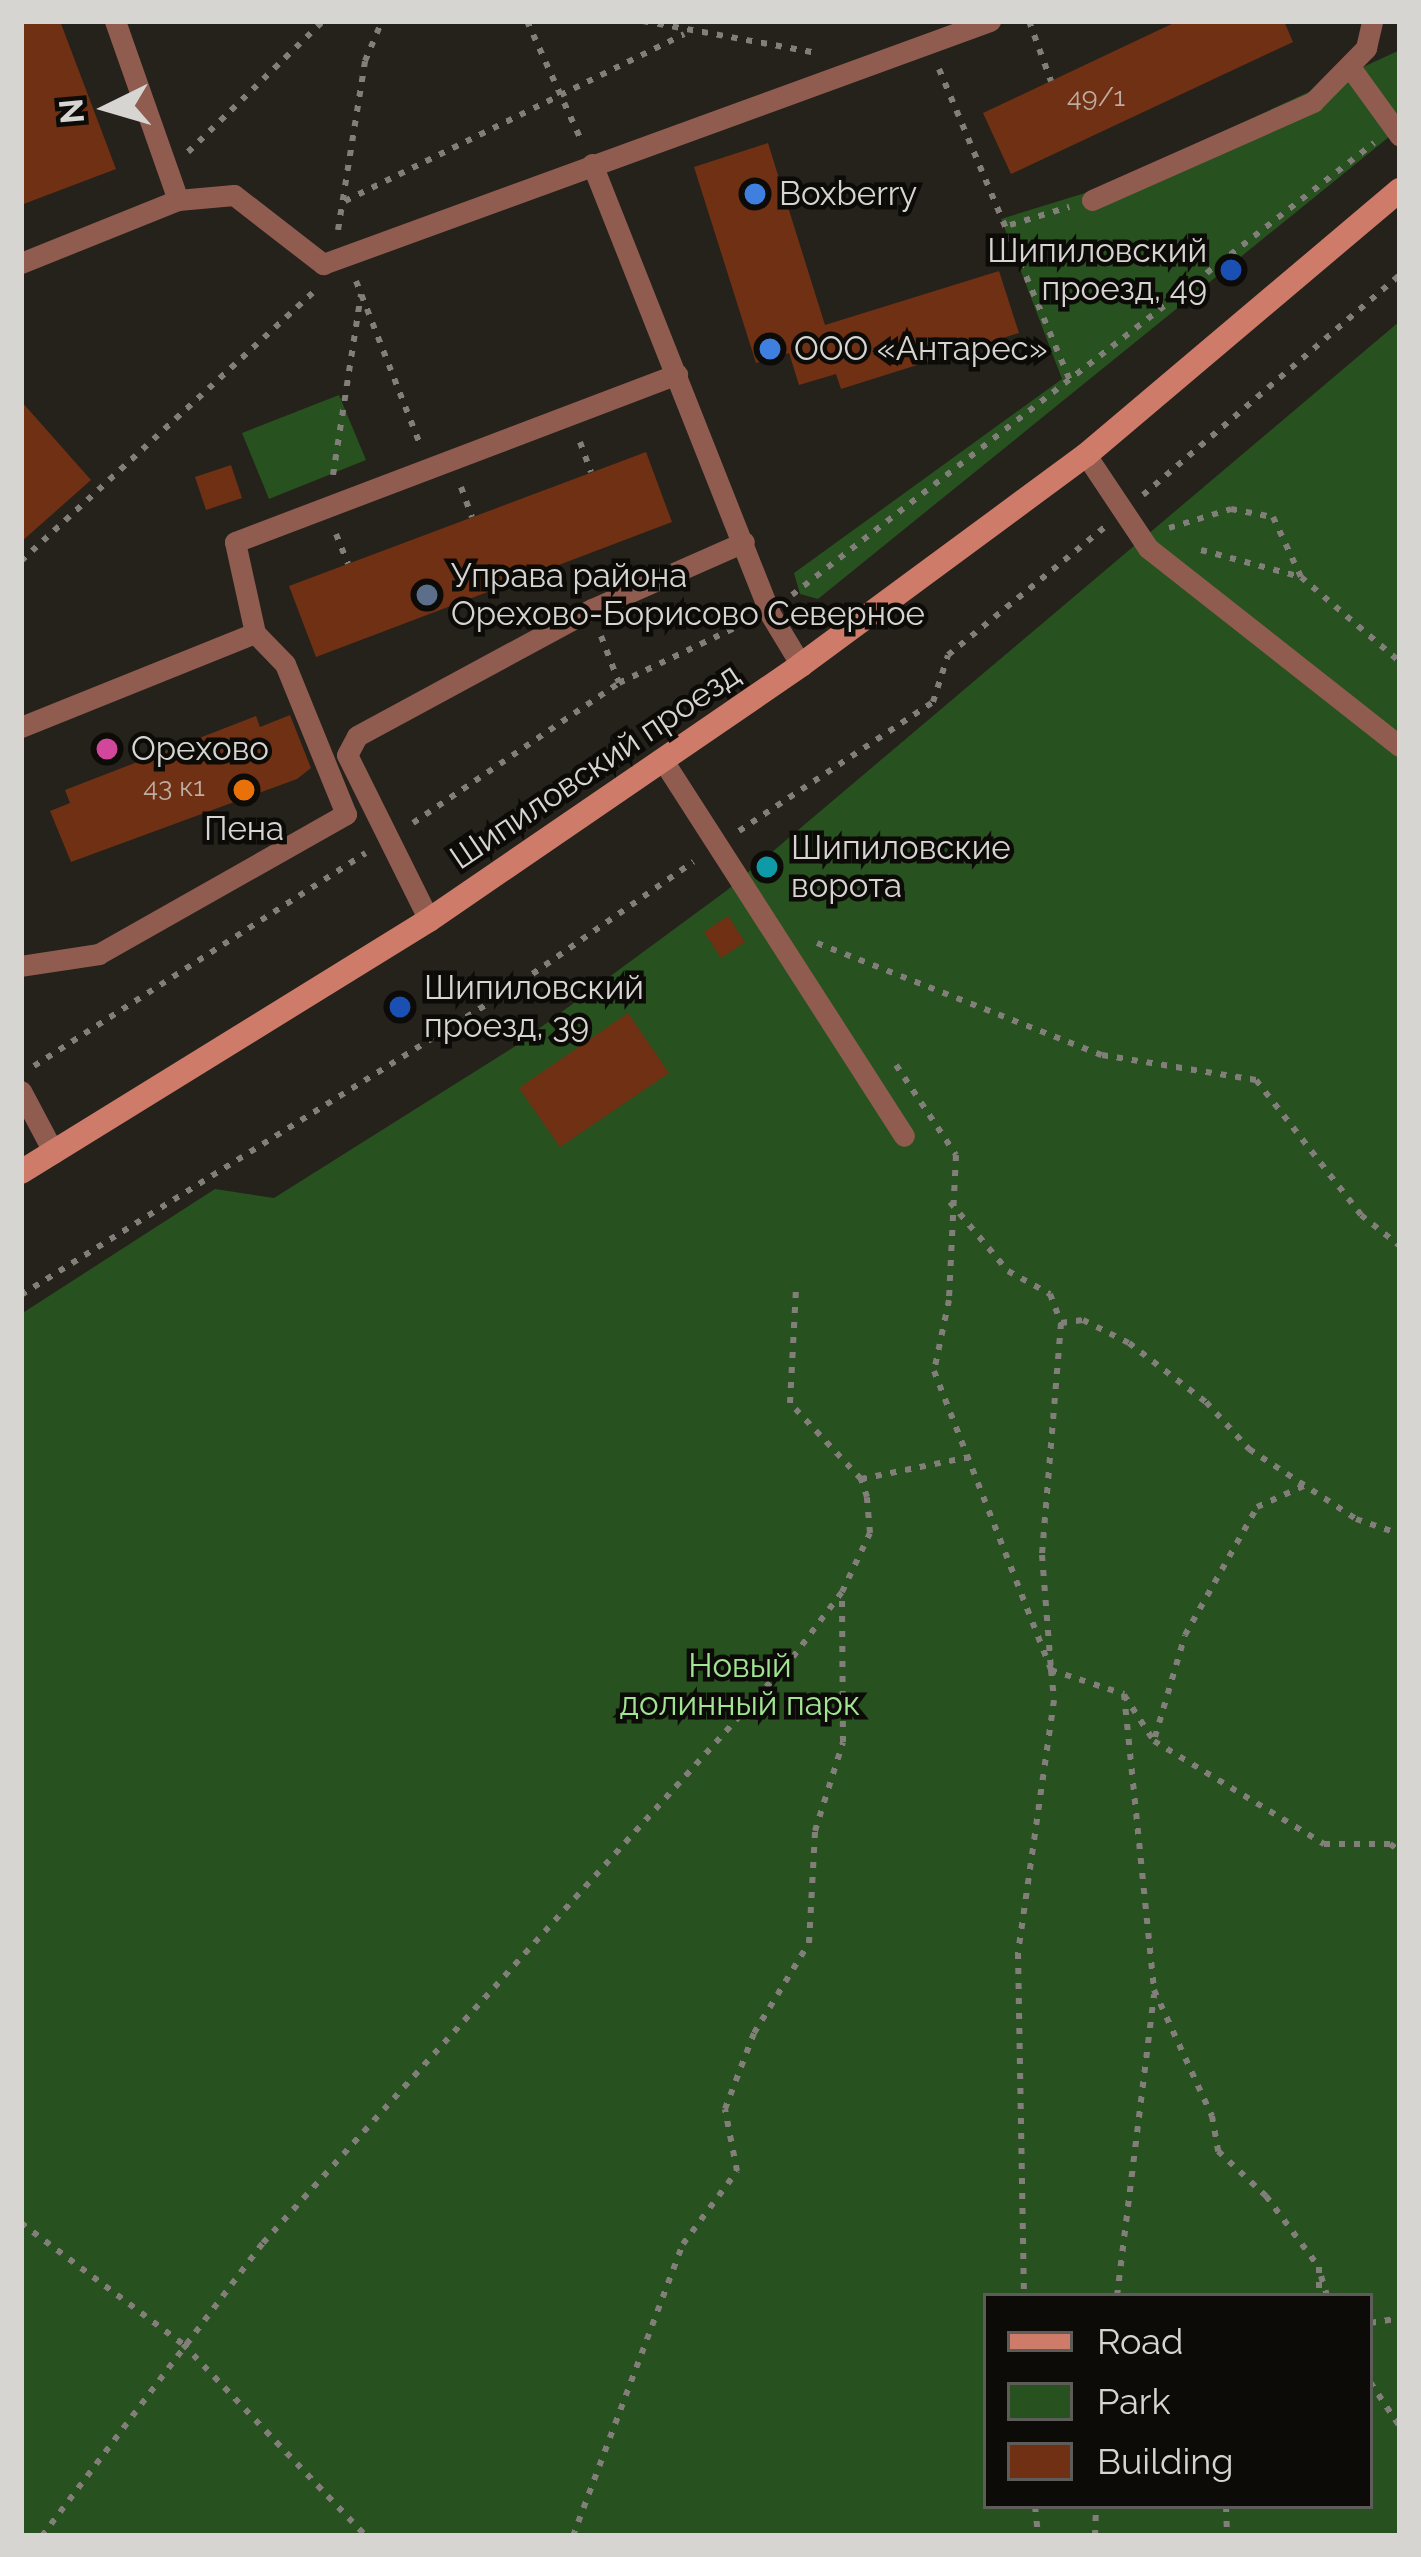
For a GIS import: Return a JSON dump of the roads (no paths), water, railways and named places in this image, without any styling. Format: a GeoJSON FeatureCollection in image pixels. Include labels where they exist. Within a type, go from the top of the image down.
{"type":"FeatureCollection","features":[{"type":"Feature","properties":{"kind":"main road","name":"Шипиловский проезд"},"geometry":{"type":"LineString","coordinates":[[21,1172],[429,920],[664,762],[1086,454],[1400,190]]}},
{"type":"Feature","properties":{"kind":"lane"},"geometry":{"type":"LineString","coordinates":[[115,21],[178,200]]}},
{"type":"Feature","properties":{"kind":"lane"},"geometry":{"type":"LineString","coordinates":[[21,262],[178,200],[233,195],[323,264],[990,21]]}},
{"type":"Feature","properties":{"kind":"lane"},"geometry":{"type":"LineString","coordinates":[[1092,200],[1313,102],[1350,67],[1372,21]]}},
{"type":"Feature","properties":{"kind":"lane"},"geometry":{"type":"LineString","coordinates":[[1350,67],[1397,131]]}},
{"type":"Feature","properties":{"kind":"lane"},"geometry":{"type":"LineString","coordinates":[[592,164],[769,612],[800,664]]}},
{"type":"Feature","properties":{"kind":"lane"},"geometry":{"type":"LineString","coordinates":[[21,967],[99,954],[346,814],[285,664],[255,632],[235,542],[442,468],[677,374]]}},
{"type":"Feature","properties":{"kind":"lane"},"geometry":{"type":"LineString","coordinates":[[1086,454],[1127,508],[1148,548],[1400,746]]}},
{"type":"Feature","properties":{"kind":"lane"},"geometry":{"type":"LineString","coordinates":[[429,920],[347,755],[357,736],[592,609],[744,542]]}},
{"type":"Feature","properties":{"kind":"lane"},"geometry":{"type":"LineString","coordinates":[[21,727],[255,632]]}},
{"type":"Feature","properties":{"kind":"lane"},"geometry":{"type":"LineString","coordinates":[[664,762],[904,1136]]}},
{"type":"Feature","properties":{"kind":"lane"},"geometry":{"type":"LineString","coordinates":[[21,1091],[54,1153]]}},
{"type":"Feature","properties":{"kind":"place","name":"Boxberry"},"geometry":{"type":"Point","coordinates":[755,194]}},
{"type":"Feature","properties":{"kind":"place","name":"Шипиловский проезд, 49"},"geometry":{"type":"Point","coordinates":[1231,270]}},
{"type":"Feature","properties":{"kind":"place","name":"ООО «Антарес»"},"geometry":{"type":"Point","coordinates":[770,349]}},
{"type":"Feature","properties":{"kind":"place","name":"Управа района Орехово-Борисово Северное"},"geometry":{"type":"Point","coordinates":[427,595]}},
{"type":"Feature","properties":{"kind":"place","name":"Орехово"},"geometry":{"type":"Point","coordinates":[107,749]}},
{"type":"Feature","properties":{"kind":"place","name":"Пена"},"geometry":{"type":"Point","coordinates":[244,790]}},
{"type":"Feature","properties":{"kind":"place","name":"Шипиловские ворота"},"geometry":{"type":"Point","coordinates":[767,867]}},
{"type":"Feature","properties":{"kind":"place","name":"Шипиловский проезд, 39"},"geometry":{"type":"Point","coordinates":[400,1007]}},
{"type":"Feature","properties":{"kind":"park label","name":"Новый долинный парк"},"geometry":{"type":"Point","coordinates":[740,1685]}}]}
